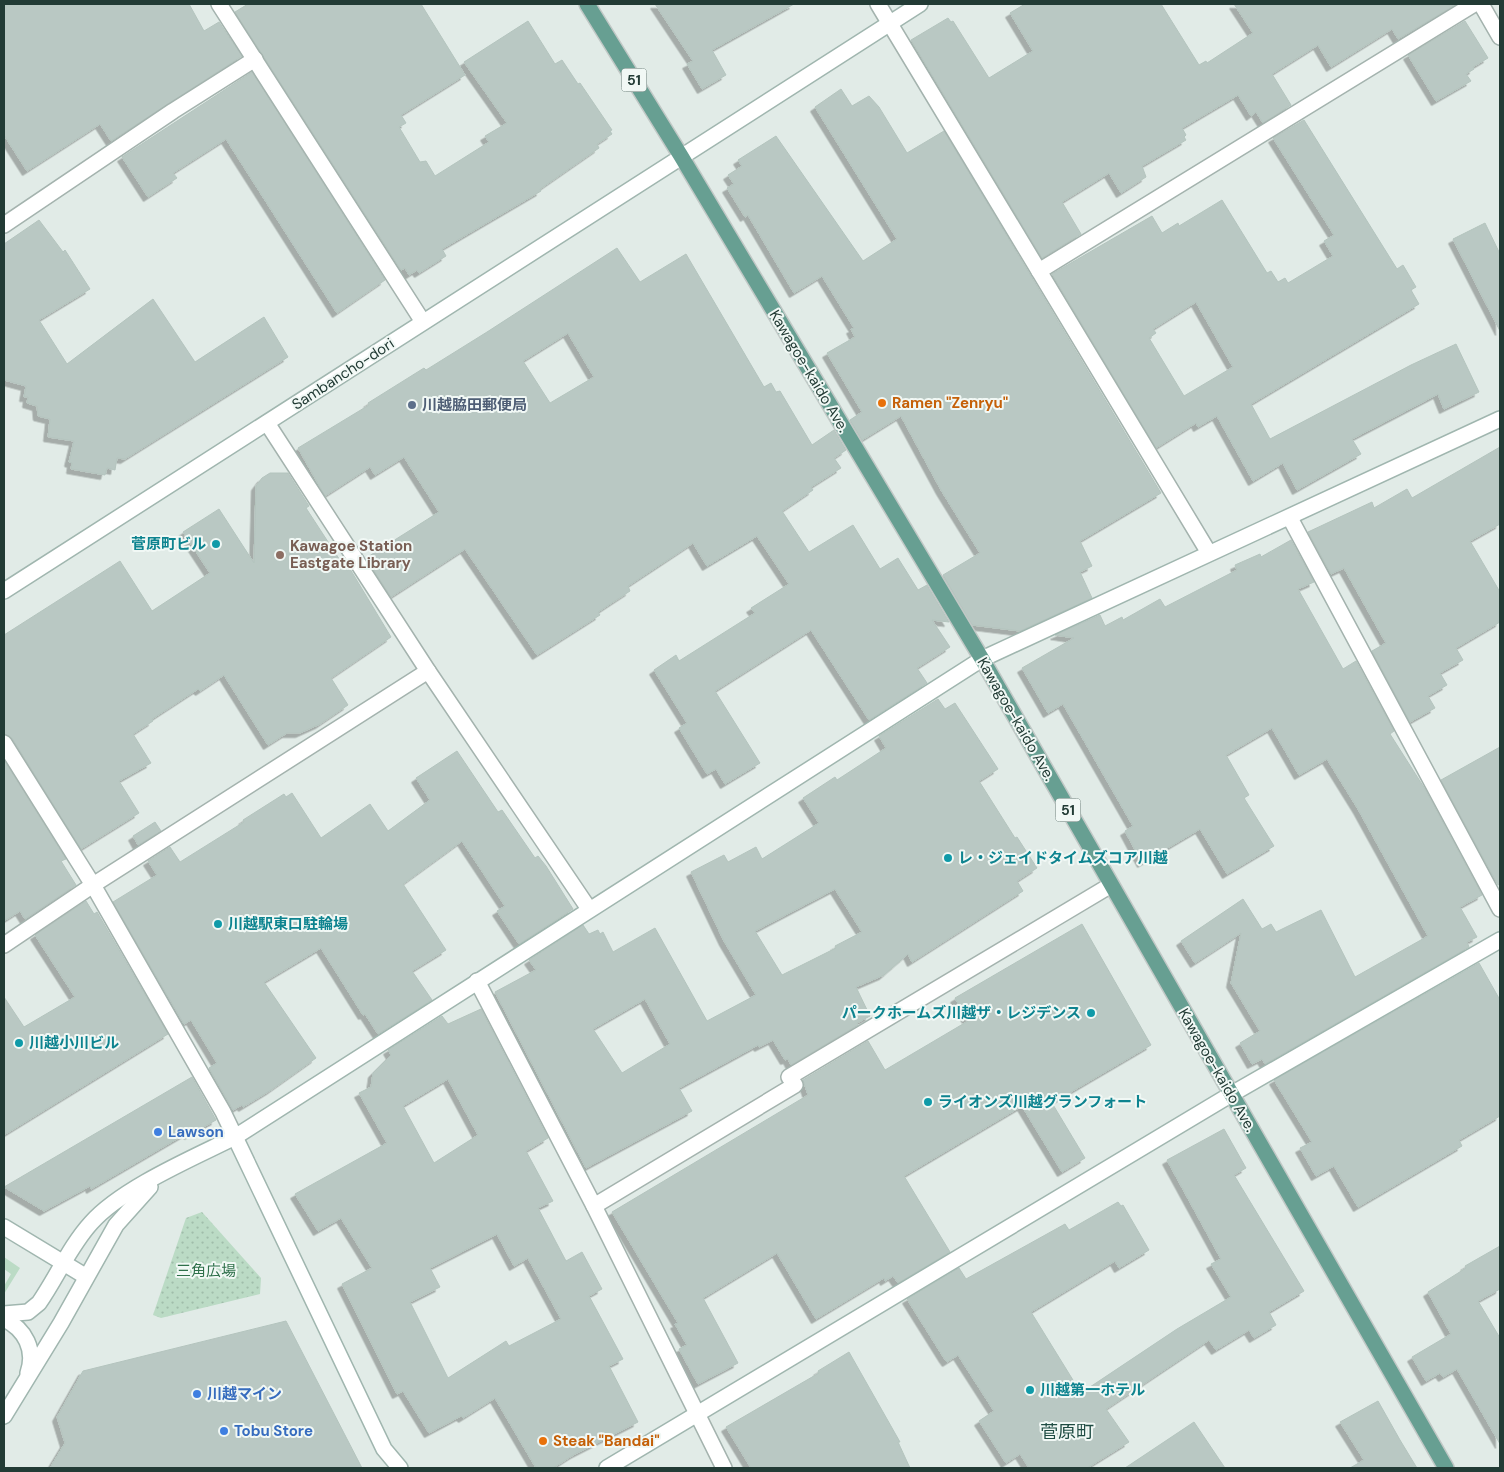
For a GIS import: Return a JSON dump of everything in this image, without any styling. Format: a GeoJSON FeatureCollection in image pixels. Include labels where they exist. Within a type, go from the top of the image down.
{"type":"FeatureCollection","features":[{"type":"Feature","properties":{"kind":"main road","name":"Kawagoe-kaido Ave."},"geometry":{"type":"LineString","coordinates":[[587,4],[681,156],[982,659],[1230,1095],[1446,1468]]}},
{"type":"Feature","properties":{"kind":"street"},"geometry":{"type":"LineString","coordinates":[[219,4],[423,322]]}},
{"type":"Feature","properties":{"kind":"street"},"geometry":{"type":"LineString","coordinates":[[878,4],[1209,553]]}},
{"type":"Feature","properties":{"kind":"street","name":"Sambancho-dori"},"geometry":{"type":"LineString","coordinates":[[4,591],[920,4]]}},
{"type":"Feature","properties":{"kind":"street"},"geometry":{"type":"LineString","coordinates":[[1039,271],[1474,4]]}},
{"type":"Feature","properties":{"kind":"street"},"geometry":{"type":"LineString","coordinates":[[1480,4],[1500,37]]}},
{"type":"Feature","properties":{"kind":"street"},"geometry":{"type":"LineString","coordinates":[[4,225],[173,111],[255,59]]}},
{"type":"Feature","properties":{"kind":"street"},"geometry":{"type":"LineString","coordinates":[[4,1314],[28,1312],[39,1303],[87,1227],[102,1212],[130,1192],[235,1137],[477,980],[982,659],[1209,553],[1290,518],[1500,419]]}},
{"type":"Feature","properties":{"kind":"street"},"geometry":{"type":"LineString","coordinates":[[267,423],[428,671],[590,909]]}},
{"type":"Feature","properties":{"kind":"street"},"geometry":{"type":"LineString","coordinates":[[1290,518],[1500,909]]}},
{"type":"Feature","properties":{"kind":"street"},"geometry":{"type":"LineString","coordinates":[[4,945],[93,885],[428,671]]}},
{"type":"Feature","properties":{"kind":"street"},"geometry":{"type":"LineString","coordinates":[[4,743],[93,885],[224,1112],[384,1449],[400,1468]]}},
{"type":"Feature","properties":{"kind":"street"},"geometry":{"type":"LineString","coordinates":[[594,1206],[795,1085],[789,1077],[1111,885]]}},
{"type":"Feature","properties":{"kind":"street"},"geometry":{"type":"LineString","coordinates":[[607,1468],[1230,1095],[1500,940]]}},
{"type":"Feature","properties":{"kind":"street"},"geometry":{"type":"LineString","coordinates":[[477,980],[594,1206],[696,1415],[724,1468]]}},
{"type":"Feature","properties":{"kind":"street"},"geometry":{"type":"LineString","coordinates":[[4,1416],[61,1323],[85,1276],[116,1225],[156,1182],[180,1166]]}},
{"type":"Feature","properties":{"kind":"street"},"geometry":{"type":"LineString","coordinates":[[4,1227],[85,1276]]}},
{"type":"Feature","properties":{"kind":"street"},"geometry":{"type":"LineString","coordinates":[[4,1319],[21,1331],[30,1350],[30,1367],[24,1384]]}},
{"type":"Feature","properties":{"kind":"green space","name":"三角広場"},"geometry":{"type":"Polygon","coordinates":[[[202,1212],[261,1278],[260,1294],[161,1318],[153,1315],[186,1218],[202,1212]]]}},
{"type":"Feature","properties":{"kind":"green space"},"geometry":{"type":"Polygon","coordinates":[[[4,1257],[20,1268],[4,1294],[4,1286],[11,1274],[4,1269],[4,1257]]]}},
{"type":"Feature","properties":{"kind":"building"},"geometry":{"type":"Polygon","coordinates":[[[4,4],[189,4],[204,31],[219,22],[242,56],[111,141],[100,124],[27,171],[4,135],[4,4]]]}},
{"type":"Feature","properties":{"kind":"building"},"geometry":{"type":"Polygon","coordinates":[[[248,4],[421,4],[465,75],[401,115],[406,123],[399,127],[420,162],[426,161],[435,176],[489,142],[485,136],[507,123],[464,62],[528,21],[555,64],[562,60],[578,84],[580,83],[612,130],[610,131],[612,134],[597,144],[599,148],[540,189],[541,191],[442,249],[446,256],[419,273],[417,270],[409,275],[405,268],[401,270],[235,12],[248,4]]]}},
{"type":"Feature","properties":{"kind":"building"},"geometry":{"type":"Polygon","coordinates":[[[655,4],[794,4],[712,50],[726,75],[702,89],[687,64],[693,61],[655,4]]]}},
{"type":"Feature","properties":{"kind":"building"},"geometry":{"type":"Polygon","coordinates":[[[1025,4],[1161,4],[1199,65],[1206,61],[1207,63],[1253,33],[1234,4],[1455,5],[1398,39],[1392,29],[1331,67],[1318,45],[1272,74],[1291,105],[1263,123],[1256,112],[1251,116],[1238,95],[1182,128],[1186,135],[1184,137],[1186,140],[1142,166],[1146,177],[1121,193],[1109,173],[1062,202],[1081,234],[1042,258],[911,40],[948,18],[951,22],[953,21],[989,78],[1033,51],[1010,13],[1025,4]]]}},
{"type":"Feature","properties":{"kind":"building"},"geometry":{"type":"Polygon","coordinates":[[[1465,21],[1488,58],[1473,67],[1474,69],[1466,74],[1471,81],[1436,101],[1408,55],[1465,21]]]}},
{"type":"Feature","properties":{"kind":"building"},"geometry":{"type":"Polygon","coordinates":[[[252,72],[385,280],[337,313],[226,139],[173,173],[177,178],[148,197],[122,157],[252,72]]]}},
{"type":"Feature","properties":{"kind":"building"},"geometry":{"type":"Polygon","coordinates":[[[841,89],[852,106],[869,96],[879,107],[907,153],[944,131],[1161,493],[1080,541],[1092,566],[1080,572],[1092,598],[1020,631],[972,625],[943,575],[980,553],[941,490],[901,416],[862,440],[850,420],[862,412],[827,353],[855,337],[851,329],[854,328],[822,276],[794,293],[748,215],[745,217],[727,188],[734,184],[728,175],[742,166],[738,160],[776,136],[863,261],[897,239],[815,107],[841,89]]]}},
{"type":"Feature","properties":{"kind":"building"},"geometry":{"type":"Polygon","coordinates":[[[1304,120],[1397,269],[1403,265],[1416,287],[1411,290],[1419,304],[1251,404],[1270,439],[1411,365],[1456,344],[1479,392],[1444,409],[1438,394],[1352,439],[1361,454],[1297,490],[1283,463],[1253,481],[1217,416],[1198,427],[1196,423],[1156,448],[1052,274],[1152,216],[1162,233],[1178,223],[1179,226],[1222,200],[1267,273],[1271,271],[1278,282],[1285,278],[1288,283],[1333,256],[1324,241],[1334,235],[1273,138],[1304,120]],[[1196,302],[1153,329],[1156,333],[1149,338],[1184,396],[1233,367],[1196,302]]]}},
{"type":"Feature","properties":{"kind":"building"},"geometry":{"type":"Polygon","coordinates":[[[39,220],[63,252],[65,250],[90,289],[39,320],[67,364],[153,299],[195,362],[264,317],[288,357],[125,459],[117,458],[115,470],[107,468],[105,475],[71,469],[72,463],[69,462],[74,441],[48,437],[50,419],[38,416],[37,406],[27,403],[28,397],[24,397],[26,386],[4,380],[4,244],[39,220]]]}},
{"type":"Feature","properties":{"kind":"building"},"geometry":{"type":"Polygon","coordinates":[[[1485,223],[1500,254],[1500,331],[1453,239],[1485,223]]]}},
{"type":"Feature","properties":{"kind":"building"},"geometry":{"type":"Polygon","coordinates":[[[617,248],[640,282],[686,254],[764,387],[771,383],[776,392],[780,391],[812,445],[834,430],[846,450],[834,458],[841,468],[811,487],[813,490],[782,511],[809,552],[853,525],[880,569],[898,558],[918,590],[927,585],[949,622],[932,620],[950,647],[917,668],[927,683],[869,720],[811,630],[715,691],[760,763],[725,784],[716,769],[707,774],[679,728],[687,723],[654,670],[676,655],[679,661],[755,613],[751,608],[789,584],[757,536],[707,566],[693,543],[628,586],[630,591],[598,612],[600,615],[537,655],[465,549],[391,597],[366,558],[439,512],[404,457],[375,475],[370,467],[325,496],[298,448],[369,405],[368,403],[424,368],[426,370],[617,248]],[[568,333],[523,361],[550,403],[594,377],[568,333]]]}},
{"type":"Feature","properties":{"kind":"building"},"geometry":{"type":"Polygon","coordinates":[[[1500,447],[1500,524],[1470,541],[1500,592],[1500,622],[1456,648],[1463,660],[1440,673],[1447,685],[1428,696],[1435,708],[1410,722],[1372,651],[1386,643],[1344,568],[1331,574],[1308,532],[1372,502],[1374,508],[1407,489],[1412,498],[1500,447]]]}},
{"type":"Feature","properties":{"kind":"building"},"geometry":{"type":"Polygon","coordinates":[[[270,473],[288,473],[309,506],[306,508],[347,571],[350,569],[391,637],[331,678],[348,705],[320,724],[300,733],[287,733],[268,745],[224,675],[200,691],[198,689],[152,719],[153,721],[133,734],[151,763],[119,781],[139,813],[81,849],[12,738],[4,734],[4,635],[120,561],[152,611],[210,573],[183,532],[219,509],[254,563],[256,486],[262,478],[270,473]]]}},
{"type":"Feature","properties":{"kind":"building"},"geometry":{"type":"Polygon","coordinates":[[[1291,540],[1314,582],[1298,589],[1343,669],[1356,661],[1394,731],[1390,734],[1425,789],[1482,895],[1460,907],[1477,937],[1467,942],[1469,947],[1265,1064],[1262,1059],[1252,1064],[1240,1043],[1260,1031],[1231,983],[1241,933],[1195,963],[1181,941],[1243,899],[1262,929],[1271,924],[1276,932],[1321,910],[1355,977],[1428,936],[1358,809],[1327,759],[1299,775],[1272,728],[1226,755],[1249,795],[1244,798],[1274,846],[1227,874],[1200,829],[1142,863],[1125,831],[1133,826],[1063,704],[1048,713],[1022,668],[1074,638],[1055,635],[1100,615],[1105,626],[1122,617],[1123,620],[1160,599],[1165,607],[1237,570],[1235,565],[1260,554],[1261,557],[1291,540]]]}},
{"type":"Feature","properties":{"kind":"building"},"geometry":{"type":"Polygon","coordinates":[[[938,699],[945,709],[955,703],[998,769],[979,781],[1015,838],[1017,837],[1037,868],[1017,881],[1023,891],[912,962],[908,954],[884,975],[856,987],[870,1016],[857,1023],[858,1025],[791,1065],[788,1059],[785,1060],[773,1040],[759,1047],[758,1045],[679,1088],[692,1111],[586,1168],[495,992],[536,970],[529,960],[583,925],[589,934],[598,930],[600,934],[603,932],[613,952],[655,928],[707,1021],[756,995],[724,941],[691,872],[724,855],[728,862],[756,847],[762,859],[819,823],[803,798],[835,777],[837,780],[886,748],[879,736],[938,699]],[[835,889],[755,931],[782,975],[836,948],[835,946],[862,932],[835,889]],[[645,999],[593,1029],[622,1073],[670,1044],[645,999]]]}},
{"type":"Feature","properties":{"kind":"building"},"geometry":{"type":"Polygon","coordinates":[[[1500,747],[1500,884],[1498,885],[1441,780],[1500,747]]]}},
{"type":"Feature","properties":{"kind":"building"},"geometry":{"type":"Polygon","coordinates":[[[457,751],[498,812],[502,810],[535,858],[538,856],[546,866],[573,909],[519,944],[497,911],[505,906],[462,841],[403,884],[446,950],[412,971],[432,1000],[378,1034],[365,1014],[363,1015],[321,948],[264,982],[316,1058],[271,1090],[243,1107],[242,1105],[233,1110],[209,1068],[217,1063],[191,1020],[184,1024],[113,902],[157,875],[148,861],[170,847],[180,862],[244,822],[243,820],[284,794],[286,797],[292,793],[321,838],[370,804],[388,831],[430,800],[416,778],[457,751]]]}},
{"type":"Feature","properties":{"kind":"building"},"geometry":{"type":"Polygon","coordinates":[[[4,760],[66,859],[61,861],[76,885],[25,919],[20,911],[4,921],[4,760]]]}},
{"type":"Feature","properties":{"kind":"building"},"geometry":{"type":"Polygon","coordinates":[[[155,822],[161,831],[138,845],[133,836],[155,822]]]}},
{"type":"Feature","properties":{"kind":"building"},"geometry":{"type":"Polygon","coordinates":[[[86,901],[94,914],[97,912],[168,1034],[4,1135],[4,997],[24,1027],[75,997],[35,935],[86,901]]]}},
{"type":"Feature","properties":{"kind":"building"},"geometry":{"type":"Polygon","coordinates":[[[1082,924],[1151,1045],[1052,1103],[1085,1158],[1062,1172],[1022,1106],[904,1176],[950,1252],[898,1283],[893,1276],[885,1281],[884,1278],[816,1319],[777,1253],[703,1298],[738,1363],[698,1384],[679,1349],[687,1345],[675,1324],[678,1323],[612,1212],[808,1095],[803,1080],[868,1041],[885,1070],[968,1021],[955,998],[1082,924]]]}},
{"type":"Feature","properties":{"kind":"building"},"geometry":{"type":"Polygon","coordinates":[[[1479,963],[1500,1000],[1500,1116],[1459,1140],[1462,1146],[1358,1207],[1334,1166],[1316,1176],[1300,1148],[1312,1142],[1274,1080],[1479,963]]]}},
{"type":"Feature","properties":{"kind":"building"},"geometry":{"type":"Polygon","coordinates":[[[481,1009],[548,1138],[526,1151],[553,1201],[538,1208],[566,1261],[582,1252],[602,1289],[589,1296],[623,1359],[609,1366],[638,1422],[575,1454],[553,1468],[536,1468],[495,1398],[463,1418],[461,1416],[429,1433],[403,1391],[397,1394],[342,1284],[372,1268],[341,1218],[318,1231],[295,1194],[387,1143],[359,1093],[371,1087],[373,1073],[391,1055],[388,1050],[442,1016],[448,1024],[481,1009]],[[448,1079],[403,1106],[434,1163],[478,1135],[448,1079]],[[497,1234],[430,1268],[440,1287],[410,1302],[448,1378],[506,1341],[509,1346],[561,1319],[528,1258],[514,1266],[497,1234]]]}},
{"type":"Feature","properties":{"kind":"building"},"geometry":{"type":"Polygon","coordinates":[[[192,1077],[216,1120],[189,1135],[187,1133],[91,1189],[90,1186],[44,1211],[4,1187],[192,1077]]]}},
{"type":"Feature","properties":{"kind":"building"},"geometry":{"type":"Polygon","coordinates":[[[1224,1129],[1246,1168],[1234,1175],[1304,1291],[1269,1312],[1276,1325],[1254,1338],[1249,1330],[1216,1350],[1209,1340],[1106,1409],[1129,1442],[1087,1468],[1029,1468],[1020,1454],[1006,1463],[979,1421],[994,1411],[958,1355],[947,1362],[907,1299],[959,1268],[966,1279],[1065,1224],[1069,1230],[1118,1202],[1121,1206],[1123,1205],[1149,1250],[1119,1268],[1115,1261],[1031,1312],[1081,1393],[1177,1329],[1231,1297],[1211,1264],[1221,1259],[1167,1160],[1224,1129]]]}},
{"type":"Feature","properties":{"kind":"building"},"geometry":{"type":"Polygon","coordinates":[[[1500,1246],[1500,1289],[1478,1301],[1500,1338],[1500,1444],[1457,1369],[1443,1377],[1440,1373],[1426,1381],[1412,1357],[1451,1334],[1428,1292],[1466,1268],[1465,1266],[1500,1246]]]}},
{"type":"Feature","properties":{"kind":"building","name":"川越マイン"},"geometry":{"type":"Polygon","coordinates":[[[286,1321],[362,1468],[50,1468],[65,1443],[57,1417],[83,1371],[286,1321]]]}},
{"type":"Feature","properties":{"kind":"building"},"geometry":{"type":"Polygon","coordinates":[[[849,1352],[900,1442],[898,1442],[910,1468],[751,1468],[726,1427],[819,1373],[818,1371],[849,1352]]]}},
{"type":"Feature","properties":{"kind":"building"},"geometry":{"type":"Polygon","coordinates":[[[1378,1401],[1417,1468],[1350,1468],[1364,1460],[1340,1422],[1378,1401]]]}},
{"type":"Feature","properties":{"kind":"building"},"geometry":{"type":"Polygon","coordinates":[[[1194,1422],[1225,1468],[1125,1468],[1194,1422]]]}},
{"type":"Feature","properties":{"kind":"place","name":"Ramen \"Zenryu\""},"geometry":{"type":"Point","coordinates":[882,403]}},
{"type":"Feature","properties":{"kind":"place","name":"川越脇田郵便局"},"geometry":{"type":"Point","coordinates":[412,405]}},
{"type":"Feature","properties":{"kind":"place","name":"菅原町ビル"},"geometry":{"type":"Point","coordinates":[216,544]}},
{"type":"Feature","properties":{"kind":"place","name":"Kawagoe Station Eastgate Library"},"geometry":{"type":"Point","coordinates":[280,555]}},
{"type":"Feature","properties":{"kind":"place","name":"レ・ジェイドタイムズコア川越"},"geometry":{"type":"Point","coordinates":[948,858]}},
{"type":"Feature","properties":{"kind":"place","name":"川越駅東口駐輪場"},"geometry":{"type":"Point","coordinates":[218,924]}},
{"type":"Feature","properties":{"kind":"place","name":"パークホームズ川越ザ・レジデンス"},"geometry":{"type":"Point","coordinates":[1091,1013]}},
{"type":"Feature","properties":{"kind":"place","name":"川越小川ビル"},"geometry":{"type":"Point","coordinates":[19,1043]}},
{"type":"Feature","properties":{"kind":"place","name":"ライオンズ川越グランフォート"},"geometry":{"type":"Point","coordinates":[928,1102]}},
{"type":"Feature","properties":{"kind":"place","name":"Lawson"},"geometry":{"type":"Point","coordinates":[158,1132]}},
{"type":"Feature","properties":{"kind":"place","name":"川越第一ホテル"},"geometry":{"type":"Point","coordinates":[1030,1390]}},
{"type":"Feature","properties":{"kind":"place","name":"川越マイン"},"geometry":{"type":"Point","coordinates":[197,1394]}},
{"type":"Feature","properties":{"kind":"place","name":"Tobu Store"},"geometry":{"type":"Point","coordinates":[224,1431]}},
{"type":"Feature","properties":{"kind":"place","name":"Steak \"Bandai\""},"geometry":{"type":"Point","coordinates":[543,1441]}},
{"type":"Feature","properties":{"kind":"district","name":"菅原町"},"geometry":{"type":"Point","coordinates":[1067,1432]}}]}
